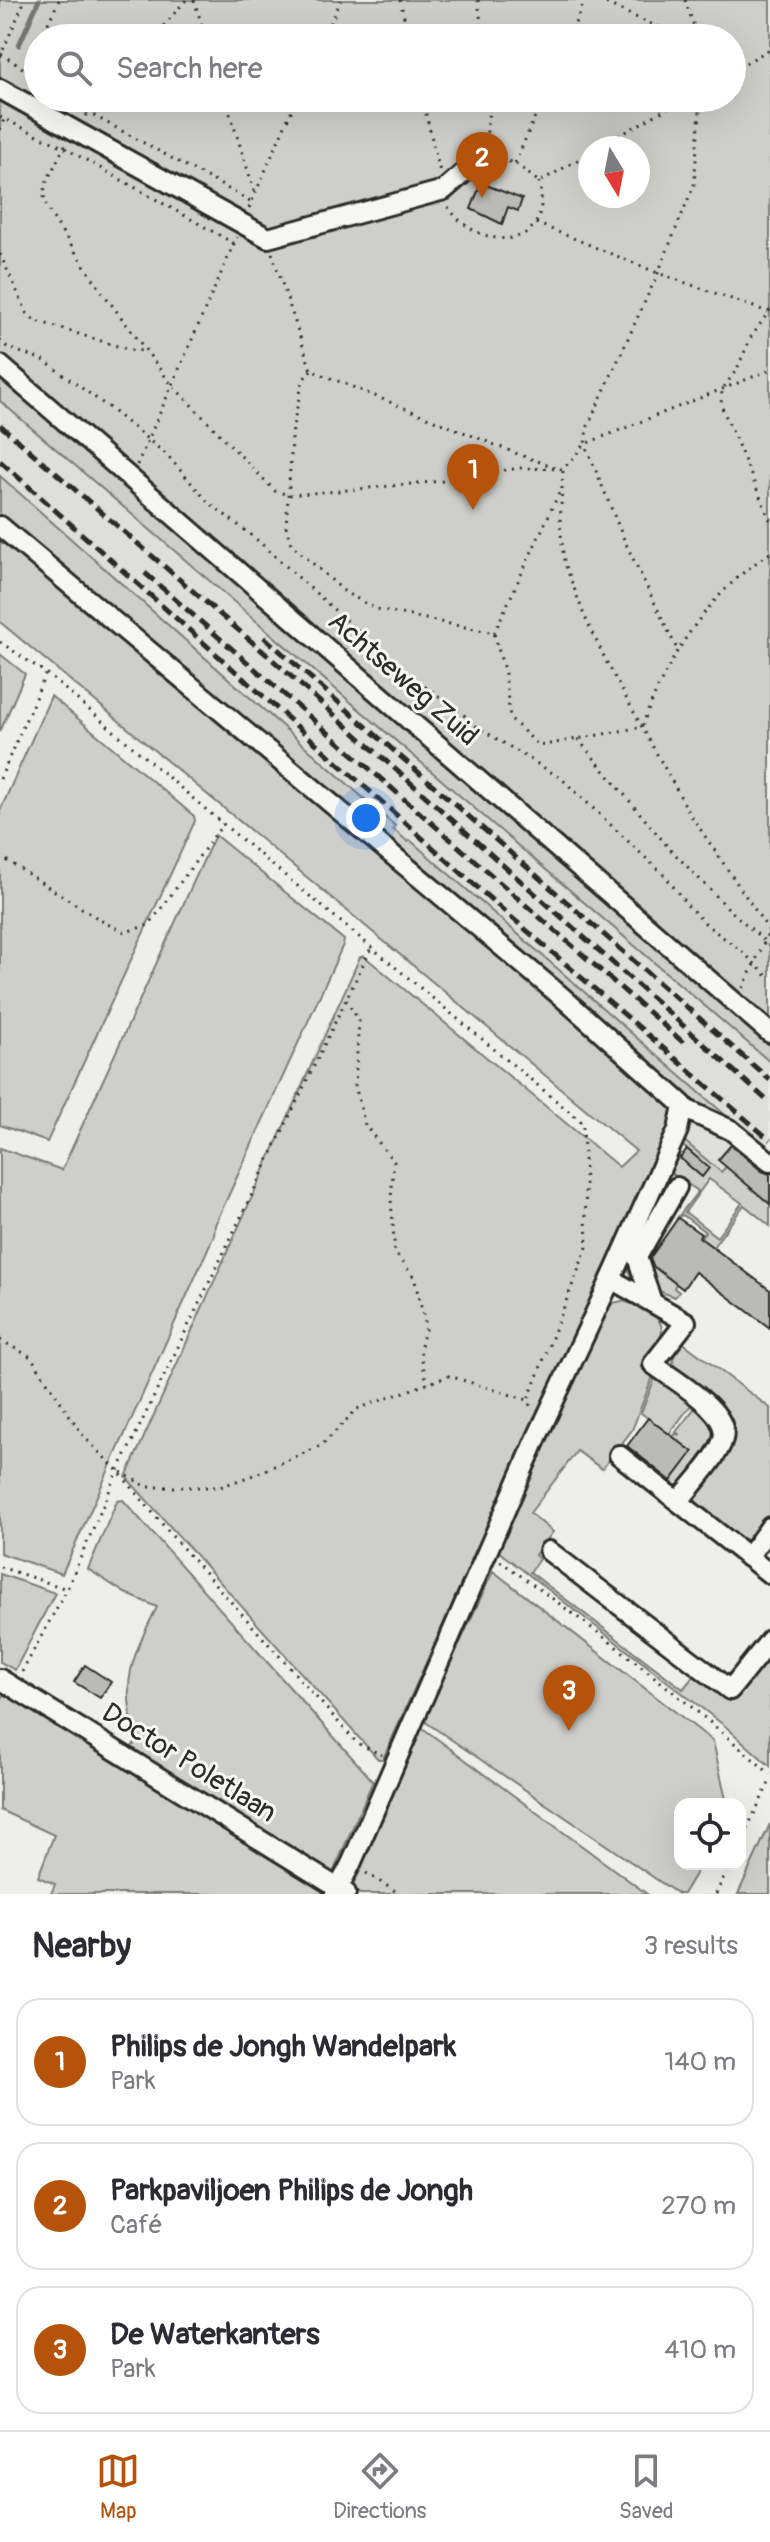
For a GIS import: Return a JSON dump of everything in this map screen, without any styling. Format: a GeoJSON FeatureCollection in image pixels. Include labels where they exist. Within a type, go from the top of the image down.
{"type":"FeatureCollection","features":[{"type":"Feature","properties":{"kind":"street"},"geometry":{"type":"LineString","coordinates":[[0,89],[24,102]]}},
{"type":"Feature","properties":{"kind":"street"},"geometry":{"type":"LineString","coordinates":[[42,112],[268,238],[444,190],[476,162]]}},
{"type":"Feature","properties":{"kind":"street","name":"Achtseweg Zuid"},"geometry":{"type":"LineString","coordinates":[[0,365],[770,1033]]}},
{"type":"Feature","properties":{"kind":"street"},"geometry":{"type":"LineString","coordinates":[[0,526],[573,1006],[683,1105],[676,1148],[538,1435],[341,1892]]}},
{"type":"Feature","properties":{"kind":"street"},"geometry":{"type":"LineString","coordinates":[[683,1108],[731,1130],[770,1162]]}},
{"type":"Feature","properties":{"kind":"street"},"geometry":{"type":"LineString","coordinates":[[652,1302],[637,1257],[677,1187]]}},
{"type":"Feature","properties":{"kind":"street"},"geometry":{"type":"LineString","coordinates":[[611,1279],[686,1322],[653,1364],[714,1410],[723,1426],[724,1437],[719,1449],[679,1501]]}},
{"type":"Feature","properties":{"kind":"street"},"geometry":{"type":"LineString","coordinates":[[619,1455],[770,1574]]}},
{"type":"Feature","properties":{"kind":"street"},"geometry":{"type":"LineString","coordinates":[[748,1557],[770,1527]]}},
{"type":"Feature","properties":{"kind":"street"},"geometry":{"type":"LineString","coordinates":[[549,1551],[730,1690],[770,1640]]}},
{"type":"Feature","properties":{"kind":"street","name":"Doctor Poletlaan"},"geometry":{"type":"LineString","coordinates":[[0,1679],[341,1892]]}},
{"type":"Feature","properties":{"kind":"path"},"geometry":{"type":"LineString","coordinates":[[24,69],[1,55],[25,0]]}},
{"type":"Feature","properties":{"kind":"path"},"geometry":{"type":"LineString","coordinates":[[48,24],[59,0]]}},
{"type":"Feature","properties":{"kind":"path"},"geometry":{"type":"LineString","coordinates":[[165,24],[186,0]]}},
{"type":"Feature","properties":{"kind":"path"},"geometry":{"type":"LineString","coordinates":[[194,0],[202,24]]}},
{"type":"Feature","properties":{"kind":"path"},"geometry":{"type":"LineString","coordinates":[[330,24],[341,0]]}},
{"type":"Feature","properties":{"kind":"path"},"geometry":{"type":"LineString","coordinates":[[400,0],[406,24]]}},
{"type":"Feature","properties":{"kind":"path"},"geometry":{"type":"LineString","coordinates":[[478,0],[481,24]]}},
{"type":"Feature","properties":{"kind":"path"},"geometry":{"type":"LineString","coordinates":[[575,24],[585,0]]}},
{"type":"Feature","properties":{"kind":"path"},"geometry":{"type":"LineString","coordinates":[[599,0],[655,24]]}},
{"type":"Feature","properties":{"kind":"path"},"geometry":{"type":"LineString","coordinates":[[685,0],[693,24]]}},
{"type":"Feature","properties":{"kind":"path"},"geometry":{"type":"LineString","coordinates":[[746,63],[770,49]]}},
{"type":"Feature","properties":{"kind":"path"},"geometry":{"type":"LineString","coordinates":[[229,112],[255,193]]}},
{"type":"Feature","properties":{"kind":"path"},"geometry":{"type":"LineString","coordinates":[[130,480],[291,112]]}},
{"type":"Feature","properties":{"kind":"path"},"geometry":{"type":"LineString","coordinates":[[476,162],[486,141],[489,112]]}},
{"type":"Feature","properties":{"kind":"path"},"geometry":{"type":"LineString","coordinates":[[515,163],[537,112]]}},
{"type":"Feature","properties":{"kind":"path"},"geometry":{"type":"LineString","coordinates":[[619,136],[661,112]]}},
{"type":"Feature","properties":{"kind":"path"},"geometry":{"type":"LineString","coordinates":[[677,649],[632,556],[585,444],[587,428],[658,273],[694,185],[700,112]]}},
{"type":"Feature","properties":{"kind":"path"},"geometry":{"type":"LineString","coordinates":[[252,202],[89,113],[63,147],[45,185],[44,200],[92,277],[171,384],[275,491],[289,495],[443,481],[519,468],[563,469]]}},
{"type":"Feature","properties":{"kind":"path"},"geometry":{"type":"LineString","coordinates":[[0,130],[2,118],[63,147],[235,244]]}},
{"type":"Feature","properties":{"kind":"path"},"geometry":{"type":"LineString","coordinates":[[476,162],[491,157],[515,163],[539,182],[541,211],[536,223],[658,273],[769,311],[722,390],[721,405],[770,520]]}},
{"type":"Feature","properties":{"kind":"path"},"geometry":{"type":"LineString","coordinates":[[539,182],[578,160]]}},
{"type":"Feature","properties":{"kind":"path"},"geometry":{"type":"LineString","coordinates":[[268,238],[311,370],[520,455],[563,469]]}},
{"type":"Feature","properties":{"kind":"path"},"geometry":{"type":"LineString","coordinates":[[0,254],[27,313],[34,320],[130,350],[146,351]]}},
{"type":"Feature","properties":{"kind":"path","name":"Achtseweg Zuid"},"geometry":{"type":"LineString","coordinates":[[0,340],[8,348],[43,360],[149,439],[207,501],[256,539],[403,672],[454,706],[476,726],[562,779],[666,877],[708,926],[755,963],[770,979]]}},
{"type":"Feature","properties":{"kind":"path"},"geometry":{"type":"LineString","coordinates":[[311,370],[303,380],[293,426],[286,526],[291,544],[346,593],[377,609],[494,633]]}},
{"type":"Feature","properties":{"kind":"path"},"geometry":{"type":"LineString","coordinates":[[736,1004],[770,932],[690,814],[584,615],[564,561],[560,490],[563,469],[585,444],[770,370]]}},
{"type":"Feature","properties":{"kind":"path"},"geometry":{"type":"LineString","coordinates":[[560,490],[494,633],[505,674],[510,718],[539,746],[642,727]]}},
{"type":"Feature","properties":{"kind":"path"},"geometry":{"type":"LineString","coordinates":[[642,727],[677,649],[729,584],[770,553]]}},
{"type":"Feature","properties":{"kind":"path"},"geometry":{"type":"LineString","coordinates":[[0,642],[46,673],[583,1123],[587,1247],[528,1400],[538,1435]]}},
{"type":"Feature","properties":{"kind":"path"},"geometry":{"type":"LineString","coordinates":[[0,779],[46,673]]}},
{"type":"Feature","properties":{"kind":"path"},"geometry":{"type":"LineString","coordinates":[[578,739],[668,847],[770,946]]}},
{"type":"Feature","properties":{"kind":"path"},"geometry":{"type":"LineString","coordinates":[[0,856],[105,923],[125,932],[149,925],[223,824]]}},
{"type":"Feature","properties":{"kind":"path"},"geometry":{"type":"LineString","coordinates":[[19,1677],[67,1589],[118,1471],[371,948]]}},
{"type":"Feature","properties":{"kind":"path"},"geometry":{"type":"LineString","coordinates":[[346,1000],[359,1021],[355,1085],[365,1125],[394,1162],[391,1199],[395,1253],[414,1277],[426,1326],[420,1350],[427,1384]]}},
{"type":"Feature","properties":{"kind":"path"},"geometry":{"type":"LineString","coordinates":[[0,1340],[31,1357],[84,1437],[118,1471],[357,1743],[396,1762]]}},
{"type":"Feature","properties":{"kind":"path"},"geometry":{"type":"LineString","coordinates":[[118,1471],[147,1487],[220,1487],[322,1445],[357,1409],[449,1376],[528,1400]]}},
{"type":"Feature","properties":{"kind":"path"},"geometry":{"type":"LineString","coordinates":[[488,1552],[588,1624],[770,1774]]}},
{"type":"Feature","properties":{"kind":"path"},"geometry":{"type":"LineString","coordinates":[[0,1567],[67,1589]]}},
{"type":"Feature","properties":{"kind":"path"},"geometry":{"type":"LineString","coordinates":[[746,1831],[770,1781]]}},
{"type":"Feature","properties":{"kind":"path"},"geometry":{"type":"LineString","coordinates":[[351,1864],[400,1894]]}},
{"type":"Feature","properties":{"kind":"path"},"geometry":{"type":"LineString","coordinates":[[716,1894],[727,1870]]}},
{"type":"Feature","properties":{"kind":"shaded area"},"geometry":{"type":"Polygon","coordinates":[[[0,0],[770,0],[770,1022],[0,354],[0,0]]]}},
{"type":"Feature","properties":{"kind":"shaded area"},"geometry":{"type":"Polygon","coordinates":[[[0,378],[770,1045],[770,1062],[0,401],[0,378]]]}},
{"type":"Feature","properties":{"kind":"shaded area"},"geometry":{"type":"Polygon","coordinates":[[[0,398],[770,1049],[770,1213],[682,1139],[0,509],[0,398]]]}},
{"type":"Feature","properties":{"kind":"shaded area"},"geometry":{"type":"Polygon","coordinates":[[[0,476],[395,826],[393,829],[408,842],[410,840],[770,1154],[693,1108],[0,519],[0,476]]]}},
{"type":"Feature","properties":{"kind":"shaded area"},"geometry":{"type":"Polygon","coordinates":[[[0,532],[670,1099],[676,1114],[543,1417],[534,1417],[383,1759],[378,1759],[126,1477],[360,957],[364,956],[619,1167],[636,1151],[0,622],[0,532]]]}},
{"type":"Feature","properties":{"kind":"shaded area"},"geometry":{"type":"Polygon","coordinates":[[[0,654],[25,674],[0,732],[0,654]]]}},
{"type":"Feature","properties":{"kind":"shaded area"},"geometry":{"type":"Polygon","coordinates":[[[51,696],[194,816],[195,821],[47,1142],[0,1125],[0,811],[51,696]]]}},
{"type":"Feature","properties":{"kind":"shaded area"},"geometry":{"type":"Polygon","coordinates":[[[215,835],[344,940],[343,945],[215,1225],[214,1235],[62,1574],[0,1553],[0,1148],[62,1170],[215,835]]]}},
{"type":"Feature","properties":{"kind":"shaded area"},"geometry":{"type":"Polygon","coordinates":[[[690,1115],[682,1139],[721,1172],[727,1166],[770,1203],[770,1226],[744,1205],[713,1247],[700,1238],[705,1232],[683,1215],[678,1217],[698,1191],[671,1173],[628,1258],[639,1283],[631,1276],[625,1260],[673,1152],[702,1176],[709,1168],[678,1142],[690,1115]],[[709,1179],[685,1212],[717,1237],[742,1203],[709,1179]]]}},
{"type":"Feature","properties":{"kind":"shaded area"},"geometry":{"type":"Polygon","coordinates":[[[646,1261],[676,1284],[674,1288],[679,1292],[675,1297],[656,1290],[646,1261]]]}},
{"type":"Feature","properties":{"kind":"shaded area"},"geometry":{"type":"Polygon","coordinates":[[[622,1301],[651,1313],[661,1324],[660,1339],[644,1362],[655,1371],[632,1430],[602,1469],[577,1451],[530,1513],[553,1532],[535,1555],[539,1559],[530,1572],[683,1689],[697,1672],[732,1698],[770,1648],[770,1766],[725,1726],[494,1548],[606,1309],[622,1301]]]}},
{"type":"Feature","properties":{"kind":"shaded area"},"geometry":{"type":"Polygon","coordinates":[[[682,1342],[770,1408],[770,1519],[753,1541],[743,1539],[740,1543],[699,1510],[694,1497],[728,1438],[674,1370],[673,1358],[682,1342]]]}},
{"type":"Feature","properties":{"kind":"shaded area"},"geometry":{"type":"Polygon","coordinates":[[[657,1373],[694,1401],[669,1434],[641,1413],[657,1373]]]}},
{"type":"Feature","properties":{"kind":"shaded area"},"geometry":{"type":"Polygon","coordinates":[[[698,1404],[711,1414],[718,1441],[684,1484],[671,1486],[650,1474],[654,1469],[671,1481],[692,1452],[673,1437],[680,1435],[676,1432],[698,1404]]]}},
{"type":"Feature","properties":{"kind":"shaded area"},"geometry":{"type":"Polygon","coordinates":[[[123,1500],[373,1781],[332,1875],[129,1752],[137,1739],[129,1702],[131,1671],[157,1607],[125,1593],[88,1569],[117,1501],[123,1500]]]}},
{"type":"Feature","properties":{"kind":"shaded area"},"geometry":{"type":"Polygon","coordinates":[[[493,1571],[713,1741],[726,1798],[674,1798],[674,1870],[697,1870],[683,1894],[678,1894],[424,1721],[493,1571]]]}},
{"type":"Feature","properties":{"kind":"shaded area"},"geometry":{"type":"Polygon","coordinates":[[[0,1574],[55,1593],[15,1670],[0,1662],[0,1574]]]}},
{"type":"Feature","properties":{"kind":"shaded area"},"geometry":{"type":"Polygon","coordinates":[[[5,1692],[326,1887],[323,1894],[51,1894],[55,1884],[38,1877],[54,1835],[0,1810],[0,1702],[5,1692]]]}},
{"type":"Feature","properties":{"kind":"shaded area"},"geometry":{"type":"Polygon","coordinates":[[[421,1727],[647,1894],[360,1894],[349,1888],[421,1727]]]}},
{"type":"Feature","properties":{"kind":"shaded area"},"geometry":{"type":"Polygon","coordinates":[[[770,1824],[770,1894],[738,1894],[770,1824]]]}},
{"type":"Feature","properties":{"kind":"building"},"geometry":{"type":"Polygon","coordinates":[[[481,183],[522,199],[518,211],[508,207],[502,224],[471,209],[481,183]]]}},
{"type":"Feature","properties":{"kind":"building"},"geometry":{"type":"Polygon","coordinates":[[[731,1145],[770,1174],[770,1204],[718,1160],[731,1145]]]}},
{"type":"Feature","properties":{"kind":"building"},"geometry":{"type":"Polygon","coordinates":[[[687,1149],[709,1168],[702,1177],[680,1158],[687,1149]]]}},
{"type":"Feature","properties":{"kind":"building"},"geometry":{"type":"Polygon","coordinates":[[[678,1218],[770,1290],[770,1328],[695,1272],[683,1289],[653,1266],[650,1258],[678,1218]]]}},
{"type":"Feature","properties":{"kind":"building"},"geometry":{"type":"Polygon","coordinates":[[[648,1418],[693,1452],[671,1481],[627,1446],[648,1418]]]}},
{"type":"Feature","properties":{"kind":"building"},"geometry":{"type":"Polygon","coordinates":[[[85,1665],[111,1682],[100,1698],[74,1682],[85,1665]]]}},
{"type":"Feature","properties":{"kind":"waterway"},"geometry":{"type":"LineString","coordinates":[[28,24],[39,0]]}},
{"type":"Feature","properties":{"kind":"waterway"},"geometry":{"type":"LineString","coordinates":[[19,45],[24,34]]}},
{"type":"Feature","properties":{"kind":"railway"},"geometry":{"type":"LineString","coordinates":[[0,425],[266,654],[770,1103]]}},
{"type":"Feature","properties":{"kind":"railway"},"geometry":{"type":"LineString","coordinates":[[0,461],[496,904],[770,1140]]}},
{"type":"Feature","properties":{"kind":"railway"},"geometry":{"type":"LineString","coordinates":[[145,573],[685,1044]]}},
{"type":"Feature","properties":{"kind":"railway"},"geometry":{"type":"LineString","coordinates":[[264,637],[770,1080]]}},
{"type":"Feature","properties":{"kind":"place","name":"Parkpaviljoen Philips de Jongh"},"geometry":{"type":"Point","coordinates":[482,198]}},
{"type":"Feature","properties":{"kind":"place","name":"Philips de Jongh Wandelpark"},"geometry":{"type":"Point","coordinates":[473,510]}},
{"type":"Feature","properties":{"kind":"place","name":"De Waterkanters"},"geometry":{"type":"Point","coordinates":[569,1731]}}]}
